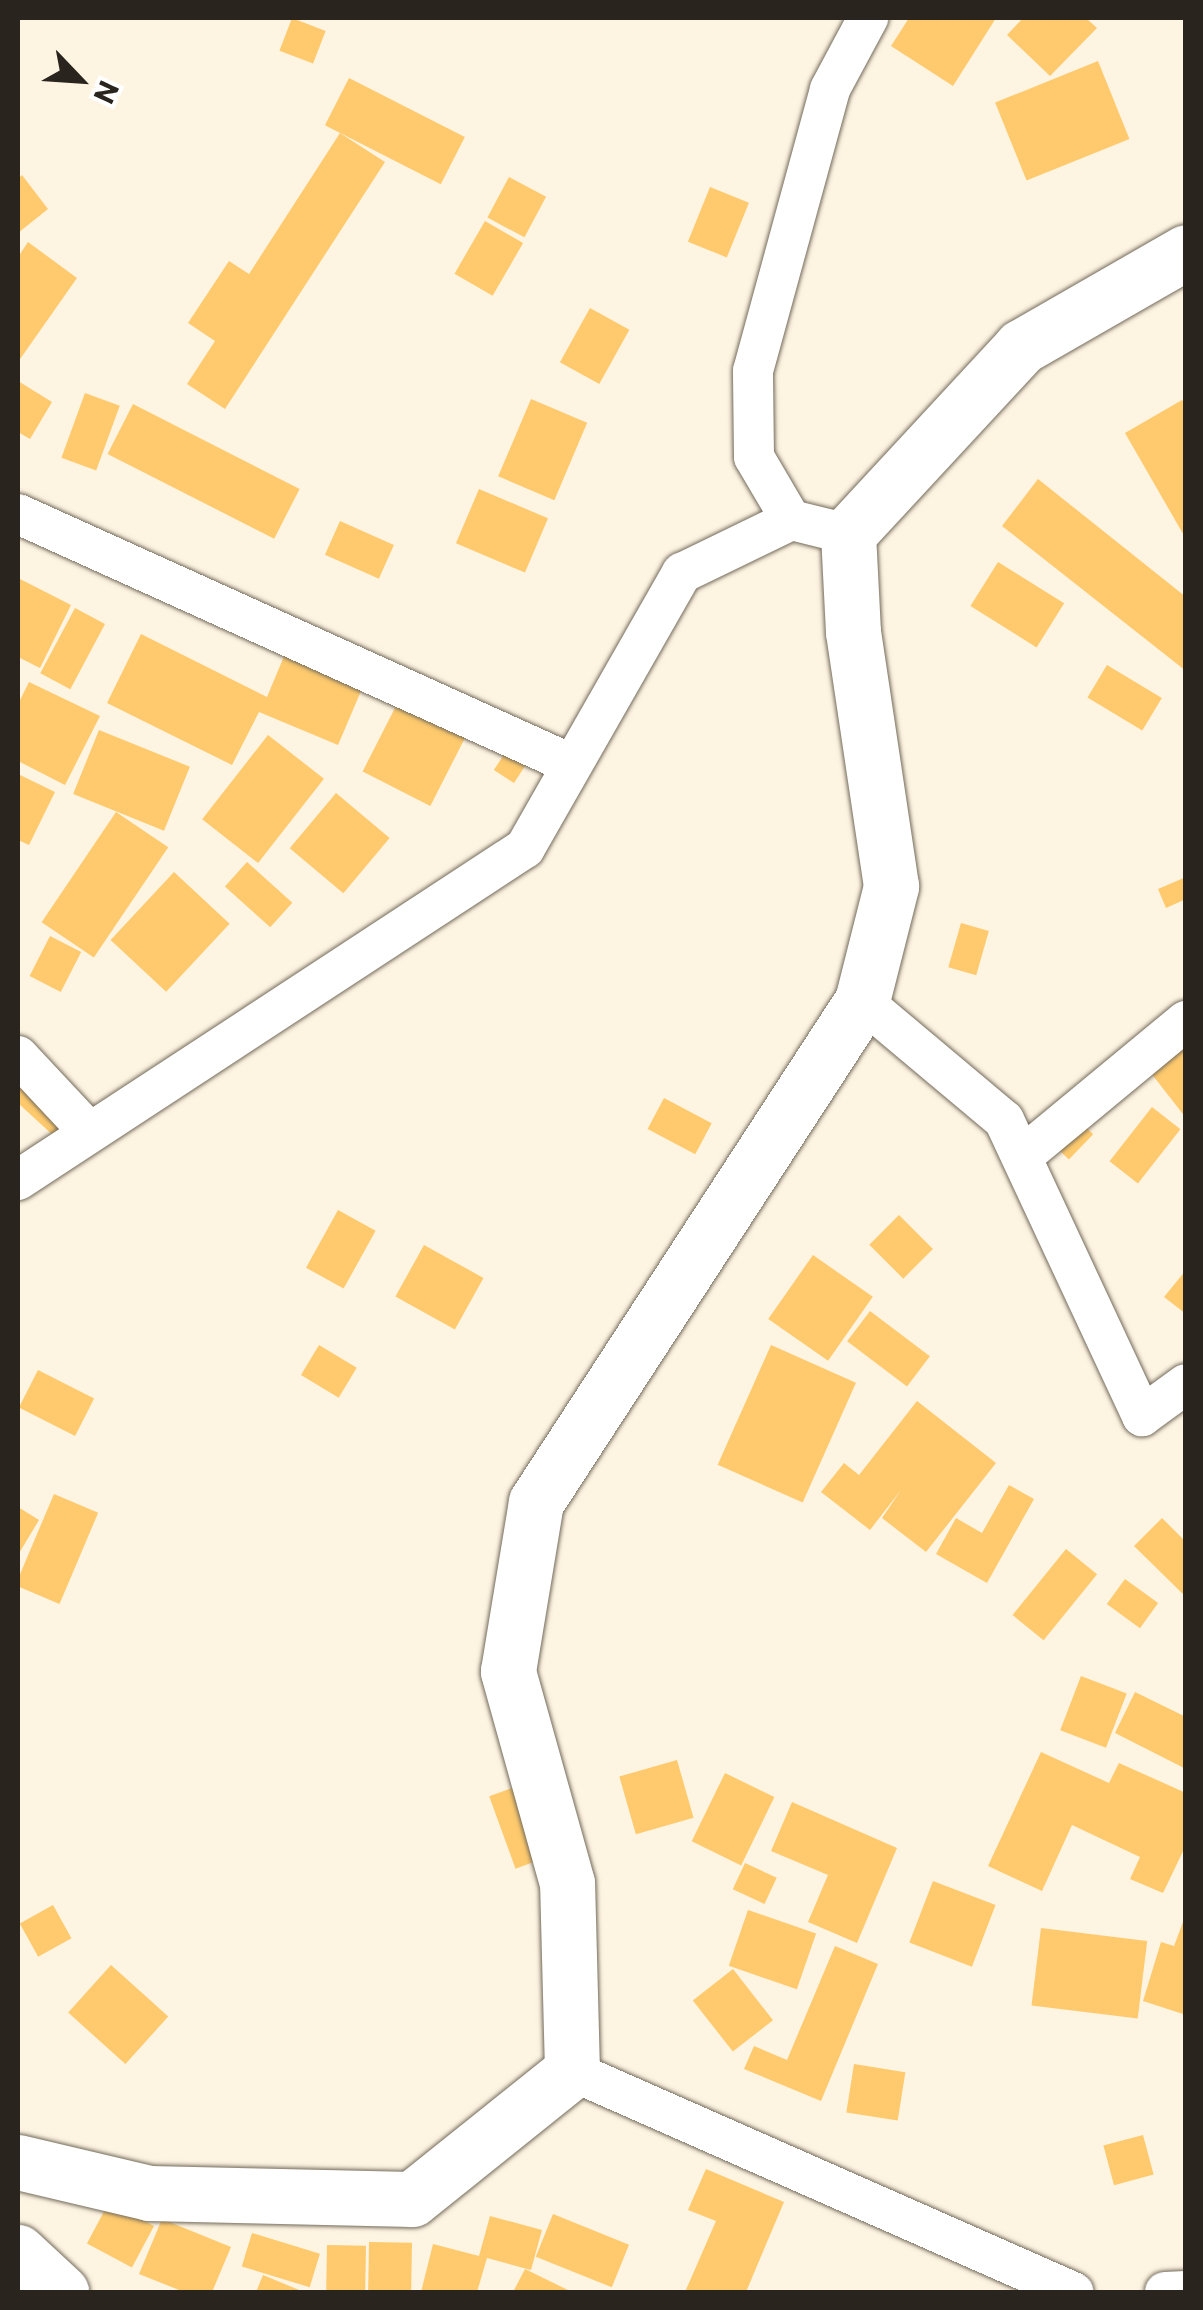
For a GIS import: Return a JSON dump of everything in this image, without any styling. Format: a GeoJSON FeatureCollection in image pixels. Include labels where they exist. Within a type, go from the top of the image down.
{"type":"FeatureCollection","features":[{"type":"Feature","properties":{"kind":"street"},"geometry":{"type":"LineString","coordinates":[[791,520],[754,457],[752,372],[830,89],[868,18]]}},
{"type":"Feature","properties":{"kind":"street"},"geometry":{"type":"LineString","coordinates":[[572,2071],[567,1883],[508,1671],[536,1502],[862,1001],[891,886],[853,632],[848,534],[1021,346],[1186,252]]}},
{"type":"Feature","properties":{"kind":"street"},"geometry":{"type":"LineString","coordinates":[[18,514],[572,764]]}},
{"type":"Feature","properties":{"kind":"street"},"geometry":{"type":"LineString","coordinates":[[18,1180],[525,848],[682,574],[791,520],[848,534]]}},
{"type":"Feature","properties":{"kind":"street"},"geometry":{"type":"LineString","coordinates":[[862,1001],[1004,1120],[1025,1154],[1142,1416],[1186,1384]]}},
{"type":"Feature","properties":{"kind":"street"},"geometry":{"type":"LineString","coordinates":[[1025,1154],[1186,1021]]}},
{"type":"Feature","properties":{"kind":"street"},"geometry":{"type":"LineString","coordinates":[[18,1056],[89,1132]]}},
{"type":"Feature","properties":{"kind":"street"},"geometry":{"type":"LineString","coordinates":[[18,2162],[149,2193],[412,2199],[572,2071]]}},
{"type":"Feature","properties":{"kind":"street"},"geometry":{"type":"LineString","coordinates":[[572,2071],[1073,2292]]}},
{"type":"Feature","properties":{"kind":"street"},"geometry":{"type":"LineString","coordinates":[[18,2252],[61,2292]]}},
{"type":"Feature","properties":{"kind":"street"},"geometry":{"type":"LineString","coordinates":[[1165,2292],[1186,2291]]}},
{"type":"Feature","properties":{"kind":"building"},"geometry":{"type":"Polygon","coordinates":[[[292,18],[326,31],[313,64],[279,51],[292,18]]]}},
{"type":"Feature","properties":{"kind":"building"},"geometry":{"type":"Polygon","coordinates":[[[909,18],[996,18],[953,86],[891,46],[909,18]]]}},
{"type":"Feature","properties":{"kind":"building"},"geometry":{"type":"Polygon","coordinates":[[[1023,18],[1086,18],[1097,28],[1050,76],[1007,35],[1023,18]]]}},
{"type":"Feature","properties":{"kind":"building"},"geometry":{"type":"Polygon","coordinates":[[[1098,61],[1129,139],[1027,180],[995,103],[1098,61]]]}},
{"type":"Feature","properties":{"kind":"building"},"geometry":{"type":"Polygon","coordinates":[[[349,78],[465,137],[441,184],[325,125],[349,78]]]}},
{"type":"Feature","properties":{"kind":"building"},"geometry":{"type":"Polygon","coordinates":[[[340,133],[385,162],[225,409],[187,384],[215,341],[188,323],[229,261],[249,274],[340,133]]]}},
{"type":"Feature","properties":{"kind":"building"},"geometry":{"type":"Polygon","coordinates":[[[22,175],[48,209],[18,233],[18,179],[22,175]]]}},
{"type":"Feature","properties":{"kind":"building"},"geometry":{"type":"Polygon","coordinates":[[[509,177],[546,197],[524,237],[487,218],[509,177]]]}},
{"type":"Feature","properties":{"kind":"building"},"geometry":{"type":"Polygon","coordinates":[[[710,187],[749,203],[727,257],[688,242],[710,187]]]}},
{"type":"Feature","properties":{"kind":"building"},"geometry":{"type":"Polygon","coordinates":[[[485,221],[523,243],[493,296],[454,274],[485,221]]]}},
{"type":"Feature","properties":{"kind":"building"},"geometry":{"type":"Polygon","coordinates":[[[28,242],[77,278],[18,362],[18,257],[28,242]]]}},
{"type":"Feature","properties":{"kind":"building"},"geometry":{"type":"Polygon","coordinates":[[[590,308],[629,330],[599,384],[560,362],[590,308]]]}},
{"type":"Feature","properties":{"kind":"building"},"geometry":{"type":"Polygon","coordinates":[[[18,381],[52,402],[30,439],[18,432],[18,381]]]}},
{"type":"Feature","properties":{"kind":"building"},"geometry":{"type":"Polygon","coordinates":[[[85,393],[120,406],[96,470],[61,458],[85,393]]]}},
{"type":"Feature","properties":{"kind":"building"},"geometry":{"type":"Polygon","coordinates":[[[531,399],[587,423],[554,500],[498,476],[531,399]]]}},
{"type":"Feature","properties":{"kind":"building"},"geometry":{"type":"Polygon","coordinates":[[[1182,400],[1186,406],[1186,539],[1125,433],[1182,400]]]}},
{"type":"Feature","properties":{"kind":"building"},"geometry":{"type":"Polygon","coordinates":[[[133,404],[300,489],[274,539],[108,454],[133,404]]]}},
{"type":"Feature","properties":{"kind":"building"},"geometry":{"type":"Polygon","coordinates":[[[1038,479],[1186,597],[1186,671],[1002,526],[1038,479]]]}},
{"type":"Feature","properties":{"kind":"building"},"geometry":{"type":"Polygon","coordinates":[[[479,489],[548,518],[525,573],[456,543],[479,489]]]}},
{"type":"Feature","properties":{"kind":"building"},"geometry":{"type":"Polygon","coordinates":[[[340,521],[394,545],[379,579],[325,555],[340,521]]]}},
{"type":"Feature","properties":{"kind":"building"},"geometry":{"type":"Polygon","coordinates":[[[998,562],[1064,603],[1037,647],[970,606],[998,562]]]}},
{"type":"Feature","properties":{"kind":"building"},"geometry":{"type":"Polygon","coordinates":[[[18,578],[71,605],[40,668],[18,657],[18,578]]]}},
{"type":"Feature","properties":{"kind":"building"},"geometry":{"type":"Polygon","coordinates":[[[75,608],[105,624],[70,689],[40,673],[75,608]]]}},
{"type":"Feature","properties":{"kind":"building"},"geometry":{"type":"Polygon","coordinates":[[[295,630],[373,663],[338,745],[259,712],[232,765],[107,703],[141,634],[267,697],[295,630]]]}},
{"type":"Feature","properties":{"kind":"building"},"geometry":{"type":"Polygon","coordinates":[[[1107,665],[1162,698],[1142,731],[1087,698],[1107,665]]]}},
{"type":"Feature","properties":{"kind":"building"},"geometry":{"type":"Polygon","coordinates":[[[29,682],[100,716],[65,785],[18,761],[18,704],[29,682]]]}},
{"type":"Feature","properties":{"kind":"building"},"geometry":{"type":"Polygon","coordinates":[[[398,702],[466,737],[430,806],[363,771],[398,702]]]}},
{"type":"Feature","properties":{"kind":"building"},"geometry":{"type":"Polygon","coordinates":[[[99,730],[190,767],[164,831],[73,794],[99,730]]]}},
{"type":"Feature","properties":{"kind":"building"},"geometry":{"type":"Polygon","coordinates":[[[268,735],[324,779],[258,863],[202,819],[268,735]]]}},
{"type":"Feature","properties":{"kind":"building"},"geometry":{"type":"Polygon","coordinates":[[[514,739],[534,752],[514,783],[494,770],[514,739]]]}},
{"type":"Feature","properties":{"kind":"building"},"geometry":{"type":"Polygon","coordinates":[[[18,774],[55,792],[29,845],[18,840],[18,774]]]}},
{"type":"Feature","properties":{"kind":"building"},"geometry":{"type":"Polygon","coordinates":[[[336,793],[390,838],[343,893],[290,848],[336,793]]]}},
{"type":"Feature","properties":{"kind":"building"},"geometry":{"type":"Polygon","coordinates":[[[116,812],[168,847],[94,957],[42,922],[116,812]]]}},
{"type":"Feature","properties":{"kind":"building"},"geometry":{"type":"Polygon","coordinates":[[[247,862],[292,903],[270,927],[225,887],[247,862]]]}},
{"type":"Feature","properties":{"kind":"building"},"geometry":{"type":"Polygon","coordinates":[[[174,872],[230,924],[166,992],[111,940],[174,872]]]}},
{"type":"Feature","properties":{"kind":"building"},"geometry":{"type":"Polygon","coordinates":[[[1186,877],[1186,899],[1166,908],[1158,889],[1186,877]]]}},
{"type":"Feature","properties":{"kind":"building"},"geometry":{"type":"Polygon","coordinates":[[[961,923],[989,931],[976,975],[948,967],[961,923]]]}},
{"type":"Feature","properties":{"kind":"building"},"geometry":{"type":"Polygon","coordinates":[[[50,936],[81,952],[61,992],[30,976],[50,936]]]}},
{"type":"Feature","properties":{"kind":"building"},"geometry":{"type":"Polygon","coordinates":[[[1186,1038],[1186,1118],[1147,1068],[1186,1038]]]}},
{"type":"Feature","properties":{"kind":"building"},"geometry":{"type":"Polygon","coordinates":[[[18,1043],[86,1104],[56,1138],[18,1103],[18,1043]]]}},
{"type":"Feature","properties":{"kind":"building"},"geometry":{"type":"Polygon","coordinates":[[[664,1098],[712,1123],[695,1154],[648,1129],[664,1098]]]}},
{"type":"Feature","properties":{"kind":"building"},"geometry":{"type":"Polygon","coordinates":[[[1152,1107],[1180,1129],[1138,1184],[1110,1161],[1152,1107]]]}},
{"type":"Feature","properties":{"kind":"building"},"geometry":{"type":"Polygon","coordinates":[[[1068,1110],[1093,1134],[1069,1159],[1044,1135],[1068,1110]]]}},
{"type":"Feature","properties":{"kind":"building"},"geometry":{"type":"Polygon","coordinates":[[[338,1210],[376,1231],[344,1289],[306,1268],[338,1210]]]}},
{"type":"Feature","properties":{"kind":"building"},"geometry":{"type":"Polygon","coordinates":[[[899,1215],[933,1249],[903,1279],[869,1245],[899,1215]]]}},
{"type":"Feature","properties":{"kind":"building"},"geometry":{"type":"Polygon","coordinates":[[[424,1245],[483,1278],[455,1330],[395,1297],[424,1245]]]}},
{"type":"Feature","properties":{"kind":"building"},"geometry":{"type":"Polygon","coordinates":[[[813,1255],[873,1297],[828,1361],[768,1319],[813,1255]]]}},
{"type":"Feature","properties":{"kind":"building"},"geometry":{"type":"Polygon","coordinates":[[[1186,1270],[1186,1314],[1164,1297],[1186,1270]]]}},
{"type":"Feature","properties":{"kind":"building"},"geometry":{"type":"Polygon","coordinates":[[[870,1311],[930,1356],[907,1386],[847,1341],[870,1311]]]}},
{"type":"Feature","properties":{"kind":"building"},"geometry":{"type":"Polygon","coordinates":[[[319,1345],[357,1368],[339,1398],[301,1375],[319,1345]]]}},
{"type":"Feature","properties":{"kind":"building"},"geometry":{"type":"Polygon","coordinates":[[[771,1345],[856,1383],[803,1503],[718,1465],[771,1345]]]}},
{"type":"Feature","properties":{"kind":"building"},"geometry":{"type":"Polygon","coordinates":[[[38,1370],[94,1399],[75,1436],[19,1407],[38,1370]]]}},
{"type":"Feature","properties":{"kind":"building"},"geometry":{"type":"Polygon","coordinates":[[[917,1401],[996,1463],[926,1552],[882,1518],[901,1490],[870,1530],[821,1492],[844,1463],[859,1475],[917,1401]]]}},
{"type":"Feature","properties":{"kind":"building"},"geometry":{"type":"Polygon","coordinates":[[[1009,1485],[1034,1499],[987,1583],[936,1554],[956,1518],[982,1533],[1009,1485]]]}},
{"type":"Feature","properties":{"kind":"building"},"geometry":{"type":"Polygon","coordinates":[[[54,1494],[98,1513],[60,1604],[18,1586],[54,1494]]]}},
{"type":"Feature","properties":{"kind":"building"},"geometry":{"type":"Polygon","coordinates":[[[18,1507],[39,1520],[18,1555],[18,1507]]]}},
{"type":"Feature","properties":{"kind":"building"},"geometry":{"type":"Polygon","coordinates":[[[1162,1518],[1186,1542],[1186,1597],[1134,1546],[1162,1518]]]}},
{"type":"Feature","properties":{"kind":"building"},"geometry":{"type":"Polygon","coordinates":[[[1066,1549],[1097,1574],[1044,1640],[1013,1615],[1066,1549]]]}},
{"type":"Feature","properties":{"kind":"building"},"geometry":{"type":"Polygon","coordinates":[[[1125,1579],[1158,1603],[1140,1628],[1107,1604],[1125,1579]]]}},
{"type":"Feature","properties":{"kind":"building"},"geometry":{"type":"Polygon","coordinates":[[[1081,1676],[1127,1694],[1106,1748],[1060,1730],[1081,1676]]]}},
{"type":"Feature","properties":{"kind":"building"},"geometry":{"type":"Polygon","coordinates":[[[1135,1692],[1186,1717],[1186,1769],[1115,1733],[1135,1692]]]}},
{"type":"Feature","properties":{"kind":"building"},"geometry":{"type":"Polygon","coordinates":[[[1041,1752],[1109,1783],[1119,1763],[1186,1793],[1186,1845],[1163,1893],[1130,1879],[1140,1857],[1072,1825],[1042,1891],[988,1866],[1041,1752]]]}},
{"type":"Feature","properties":{"kind":"building"},"geometry":{"type":"Polygon","coordinates":[[[677,1760],[694,1818],[636,1834],[619,1777],[677,1760]]]}},
{"type":"Feature","properties":{"kind":"building"},"geometry":{"type":"Polygon","coordinates":[[[725,1773],[774,1797],[741,1865],[692,1841],[725,1773]]]}},
{"type":"Feature","properties":{"kind":"building"},"geometry":{"type":"Polygon","coordinates":[[[523,1784],[549,1856],[516,1869],[489,1796],[523,1784]]]}},
{"type":"Feature","properties":{"kind":"building"},"geometry":{"type":"Polygon","coordinates":[[[792,1802],[897,1848],[857,1943],[808,1922],[828,1875],[771,1851],[792,1802]]]}},
{"type":"Feature","properties":{"kind":"building"},"geometry":{"type":"Polygon","coordinates":[[[745,1863],[777,1878],[764,1904],[733,1889],[745,1863]]]}},
{"type":"Feature","properties":{"kind":"building"},"geometry":{"type":"Polygon","coordinates":[[[933,1881],[996,1905],[972,1967],[909,1943],[933,1881]]]}},
{"type":"Feature","properties":{"kind":"building"},"geometry":{"type":"Polygon","coordinates":[[[53,1905],[71,1938],[38,1957],[20,1923],[53,1905]]]}},
{"type":"Feature","properties":{"kind":"building"},"geometry":{"type":"Polygon","coordinates":[[[748,1910],[816,1933],[797,1989],[729,1966],[748,1910]]]}},
{"type":"Feature","properties":{"kind":"building"},"geometry":{"type":"Polygon","coordinates":[[[1186,1914],[1183,2014],[1143,2001],[1161,1942],[1174,1946],[1186,1914]]]}},
{"type":"Feature","properties":{"kind":"building"},"geometry":{"type":"Polygon","coordinates":[[[1041,1928],[1147,1941],[1138,2018],[1031,2005],[1041,1928]]]}},
{"type":"Feature","properties":{"kind":"building"},"geometry":{"type":"Polygon","coordinates":[[[835,1946],[878,1964],[821,2101],[744,2069],[754,2046],[787,2060],[835,1946]]]}},
{"type":"Feature","properties":{"kind":"building"},"geometry":{"type":"Polygon","coordinates":[[[111,1965],[168,2017],[125,2064],[68,2013],[111,1965]]]}},
{"type":"Feature","properties":{"kind":"building"},"geometry":{"type":"Polygon","coordinates":[[[733,1969],[773,2020],[733,2052],[693,2000],[733,1969]]]}},
{"type":"Feature","properties":{"kind":"building"},"geometry":{"type":"Polygon","coordinates":[[[854,2064],[905,2072],[898,2121],[846,2112],[854,2064]]]}},
{"type":"Feature","properties":{"kind":"building"},"geometry":{"type":"Polygon","coordinates":[[[1143,2135],[1154,2175],[1114,2185],[1103,2146],[1143,2135]]]}},
{"type":"Feature","properties":{"kind":"building"},"geometry":{"type":"Polygon","coordinates":[[[706,2169],[784,2202],[746,2292],[685,2292],[716,2221],[688,2210],[706,2169]]]}},
{"type":"Feature","properties":{"kind":"building"},"geometry":{"type":"Polygon","coordinates":[[[109,2202],[154,2226],[132,2267],[87,2243],[109,2202]]]}},
{"type":"Feature","properties":{"kind":"building"},"geometry":{"type":"Polygon","coordinates":[[[553,2214],[629,2245],[612,2287],[536,2257],[553,2214]]]}},
{"type":"Feature","properties":{"kind":"building"},"geometry":{"type":"Polygon","coordinates":[[[490,2216],[542,2230],[531,2270],[487,2258],[477,2292],[421,2292],[433,2244],[479,2256],[490,2216]]]}},
{"type":"Feature","properties":{"kind":"building"},"geometry":{"type":"Polygon","coordinates":[[[162,2219],[231,2247],[212,2292],[184,2292],[139,2274],[162,2219]]]}},
{"type":"Feature","properties":{"kind":"building"},"geometry":{"type":"Polygon","coordinates":[[[252,2233],[320,2254],[310,2287],[242,2266],[252,2233]]]}},
{"type":"Feature","properties":{"kind":"building"},"geometry":{"type":"Polygon","coordinates":[[[369,2242],[412,2243],[411,2292],[368,2292],[369,2242]]]}},
{"type":"Feature","properties":{"kind":"building"},"geometry":{"type":"Polygon","coordinates":[[[327,2245],[366,2246],[365,2292],[326,2292],[327,2245]]]}},
{"type":"Feature","properties":{"kind":"building"},"geometry":{"type":"Polygon","coordinates":[[[525,2269],[572,2292],[513,2292],[525,2269]]]}},
{"type":"Feature","properties":{"kind":"building"},"geometry":{"type":"Polygon","coordinates":[[[263,2275],[304,2292],[256,2292],[263,2275]]]}}]}
